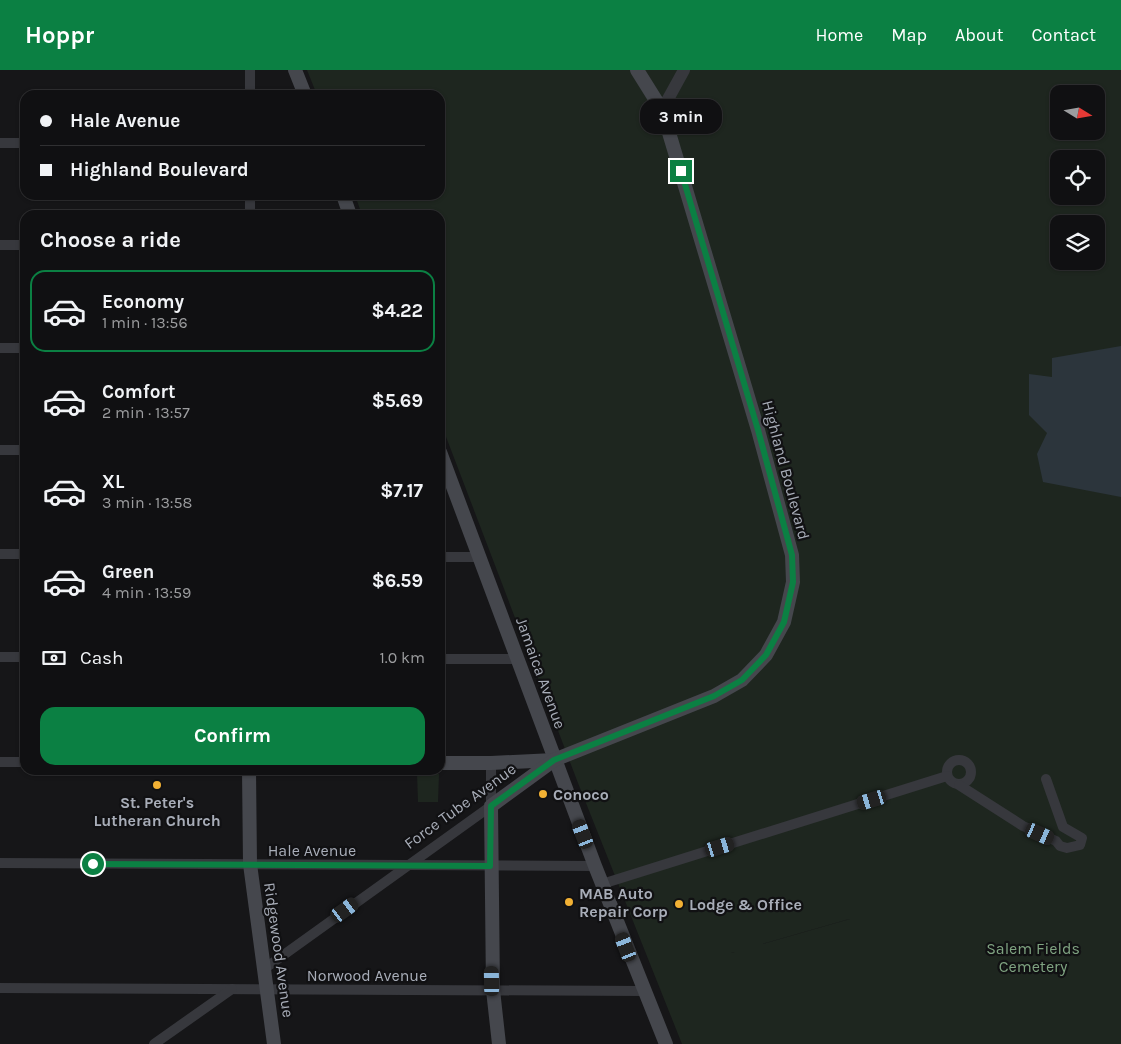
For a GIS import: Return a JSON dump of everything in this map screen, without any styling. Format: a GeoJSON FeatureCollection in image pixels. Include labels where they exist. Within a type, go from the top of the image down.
{"type":"FeatureCollection","features":[{"type":"Feature","properties":{"kind":"main road"},"geometry":{"type":"LineString","coordinates":[[295,70],[303,90]]}},
{"type":"Feature","properties":{"kind":"main road","name":"Highland Boulevard"},"geometry":{"type":"LineString","coordinates":[[554,760],[714,696],[742,680],[766,655],[784,622],[793,582],[792,555],[758,430],[662,110],[637,70]]}},
{"type":"Feature","properties":{"kind":"main road","name":"Jamaica Avenue"},"geometry":{"type":"LineString","coordinates":[[445,465],[554,760],[666,1044]]}},
{"type":"Feature","properties":{"kind":"main road"},"geometry":{"type":"LineString","coordinates":[[445,763],[554,760]]}},
{"type":"Feature","properties":{"kind":"main road","name":"Force Tube Avenue"},"geometry":{"type":"LineString","coordinates":[[491,806],[554,760]]}},
{"type":"Feature","properties":{"kind":"main road","name":"Ridgewood Avenue"},"geometry":{"type":"LineString","coordinates":[[249,775],[250,864],[274,1044]]}},
{"type":"Feature","properties":{"kind":"main road"},"geometry":{"type":"LineString","coordinates":[[491,806],[490,866],[493,990],[499,1044]]}},
{"type":"Feature","properties":{"kind":"street"},"geometry":{"type":"LineString","coordinates":[[250,70],[250,90]]}},
{"type":"Feature","properties":{"kind":"street"},"geometry":{"type":"LineString","coordinates":[[662,110],[684,70]]}},
{"type":"Feature","properties":{"kind":"street"},"geometry":{"type":"LineString","coordinates":[[0,143],[20,143]]}},
{"type":"Feature","properties":{"kind":"street"},"geometry":{"type":"LineString","coordinates":[[0,245],[20,245]]}},
{"type":"Feature","properties":{"kind":"street"},"geometry":{"type":"LineString","coordinates":[[0,348],[20,348]]}},
{"type":"Feature","properties":{"kind":"street"},"geometry":{"type":"LineString","coordinates":[[0,450],[20,450]]}},
{"type":"Feature","properties":{"kind":"street"},"geometry":{"type":"LineString","coordinates":[[0,554],[20,554]]}},
{"type":"Feature","properties":{"kind":"street"},"geometry":{"type":"LineString","coordinates":[[445,557],[479,557]]}},
{"type":"Feature","properties":{"kind":"street"},"geometry":{"type":"LineString","coordinates":[[0,657],[20,657]]}},
{"type":"Feature","properties":{"kind":"street"},"geometry":{"type":"LineString","coordinates":[[445,659],[517,659]]}},
{"type":"Feature","properties":{"kind":"street"},"geometry":{"type":"LineString","coordinates":[[947,776],[949,765],[956,760],[964,761],[970,767],[971,775],[967,782],[959,785]]}},
{"type":"Feature","properties":{"kind":"street"},"geometry":{"type":"LineString","coordinates":[[0,762],[20,762]]}},
{"type":"Feature","properties":{"kind":"street"},"geometry":{"type":"LineString","coordinates":[[491,763],[491,806]]}},
{"type":"Feature","properties":{"kind":"street"},"geometry":{"type":"LineString","coordinates":[[947,776],[952,782],[1023,826],[1056,841],[1060,846],[1066,848],[1080,845],[1082,838],[1063,827],[1046,779]]}},
{"type":"Feature","properties":{"kind":"street"},"geometry":{"type":"LineString","coordinates":[[602,884],[947,776]]}},
{"type":"Feature","properties":{"kind":"street","name":"Force Tube Avenue"},"geometry":{"type":"LineString","coordinates":[[264,969],[491,806]]}},
{"type":"Feature","properties":{"kind":"street","name":"Hale Avenue"},"geometry":{"type":"LineString","coordinates":[[0,863],[595,866]]}},
{"type":"Feature","properties":{"kind":"street","name":"Norwood Avenue"},"geometry":{"type":"LineString","coordinates":[[0,988],[644,991]]}},
{"type":"Feature","properties":{"kind":"street"},"geometry":{"type":"LineString","coordinates":[[154,1044],[233,989]]}},
{"type":"Feature","properties":{"kind":"green space","name":"Salem Fields Cemetery"},"geometry":{"type":"Polygon","coordinates":[[[307,70],[1121,70],[1121,1044],[682,1044],[578,783],[445,434],[445,210],[360,210],[357,200],[445,200],[445,90],[315,90],[307,70]],[[849,919],[731,953],[850,919],[849,919]]]}},
{"type":"Feature","properties":{"kind":"green space"},"geometry":{"type":"Polygon","coordinates":[[[417,775],[439,775],[438,802],[418,802],[417,775]]]}},
{"type":"Feature","properties":{"kind":"shaded area"},"geometry":{"type":"Polygon","coordinates":[[[1121,346],[1121,497],[1043,482],[1037,454],[1047,433],[1029,415],[1029,374],[1052,377],[1052,358],[1121,346]]]}},
{"type":"Feature","properties":{"kind":"place","name":"St. Peter's Lutheran Church"},"geometry":{"type":"Point","coordinates":[157,785]}},
{"type":"Feature","properties":{"kind":"place","name":"Conoco"},"geometry":{"type":"Point","coordinates":[543,794]}},
{"type":"Feature","properties":{"kind":"place","name":"MAB Auto Repair Corp"},"geometry":{"type":"Point","coordinates":[569,902]}},
{"type":"Feature","properties":{"kind":"place","name":"Lodge & Office"},"geometry":{"type":"Point","coordinates":[679,904]}},
{"type":"Feature","properties":{"kind":"route"},"geometry":{"type":"LineString","coordinates":[[93,864],[490,866],[491,806],[554,760],[714,696],[742,680],[766,655],[784,622],[793,582],[792,555],[758,430],[681,171]]}}]}
